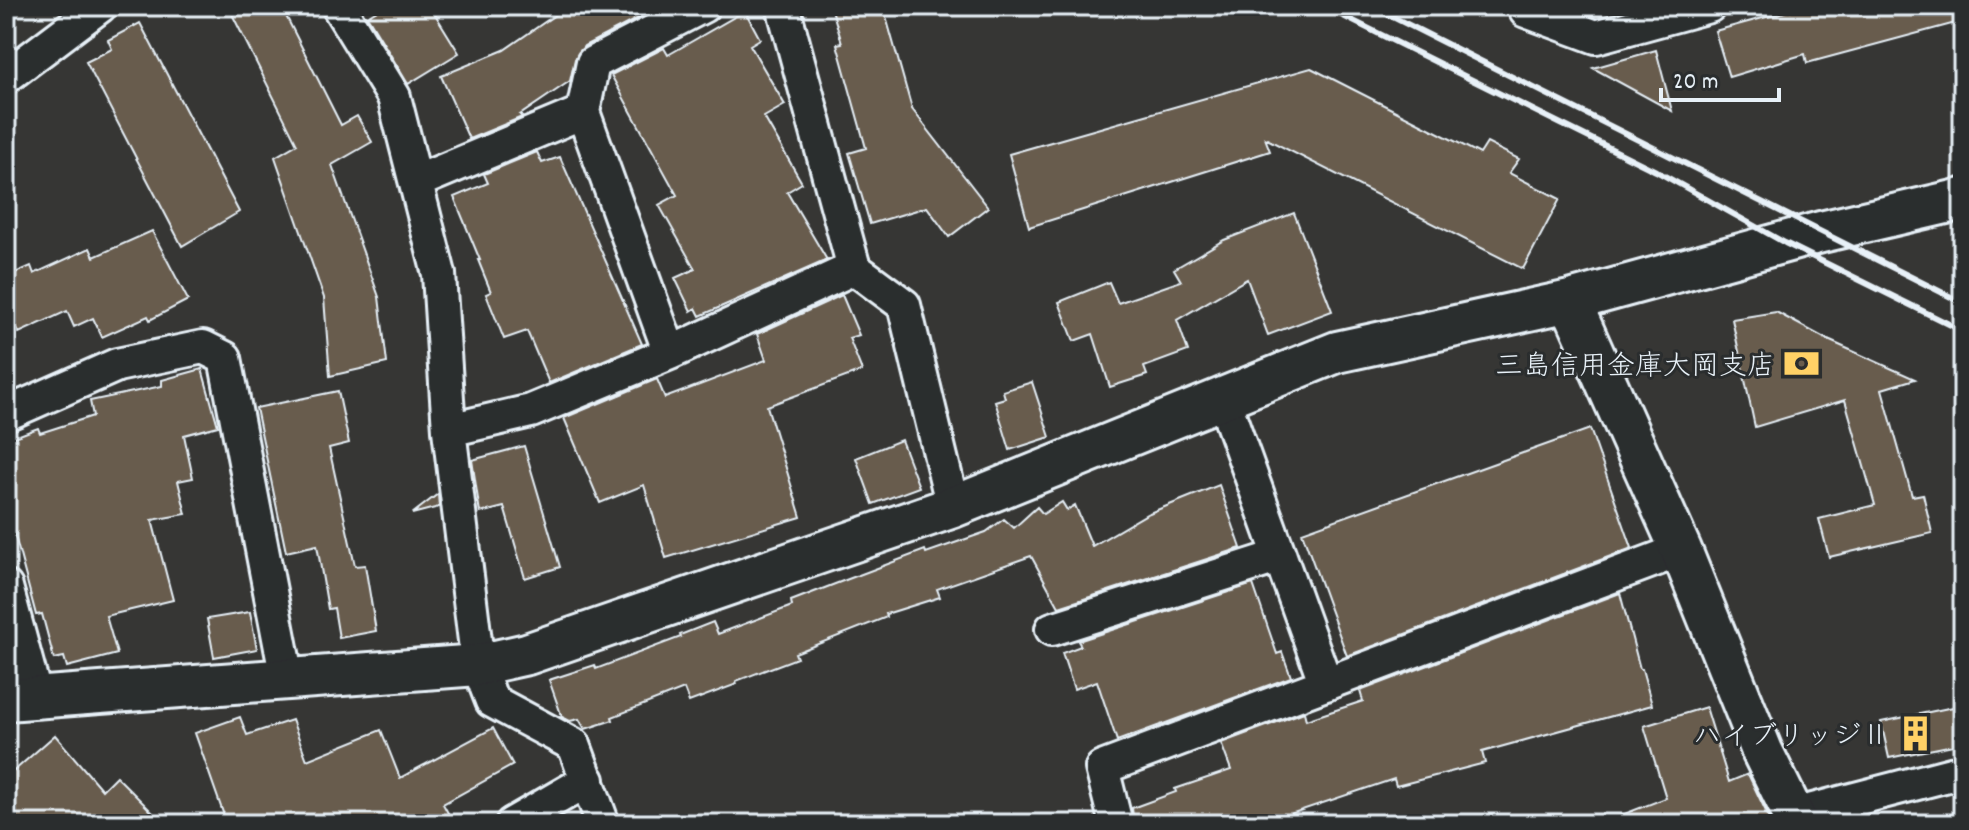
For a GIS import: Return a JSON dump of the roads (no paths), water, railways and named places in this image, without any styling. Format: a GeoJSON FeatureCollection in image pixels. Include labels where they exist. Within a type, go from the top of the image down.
{"type":"FeatureCollection","features":[{"type":"Feature","properties":{"kind":"street"},"geometry":{"type":"LineString","coordinates":[[6,77],[100,6]]}},
{"type":"Feature","properties":{"kind":"street"},"geometry":{"type":"LineString","coordinates":[[338,6],[394,97],[439,274],[449,430],[478,665],[492,701],[574,745],[603,824]]}},
{"type":"Feature","properties":{"kind":"street"},"geometry":{"type":"LineString","coordinates":[[670,353],[583,112],[593,63],[703,6]]}},
{"type":"Feature","properties":{"kind":"street"},"geometry":{"type":"LineString","coordinates":[[783,6],[854,268],[904,305],[953,507]]}},
{"type":"Feature","properties":{"kind":"street"},"geometry":{"type":"LineString","coordinates":[[1524,6],[1526,11],[1596,37],[1709,6]]}},
{"type":"Feature","properties":{"kind":"street"},"geometry":{"type":"LineString","coordinates":[[416,182],[583,112]]}},
{"type":"Feature","properties":{"kind":"street"},"geometry":{"type":"LineString","coordinates":[[6,587],[21,699],[478,665],[527,654],[953,507],[1337,352],[1570,301],[1821,232],[1963,199]]}},
{"type":"Feature","properties":{"kind":"street"},"geometry":{"type":"LineString","coordinates":[[449,430],[531,411],[670,353],[854,268]]}},
{"type":"Feature","properties":{"kind":"street"},"geometry":{"type":"LineString","coordinates":[[1570,301],[1681,550],[1762,751],[1796,819],[1963,771]]}},
{"type":"Feature","properties":{"kind":"street"},"geometry":{"type":"LineString","coordinates":[[6,414],[117,365],[203,347],[225,358],[287,679]]}},
{"type":"Feature","properties":{"kind":"street"},"geometry":{"type":"LineString","coordinates":[[1223,398],[1326,684]]}},
{"type":"Feature","properties":{"kind":"street"},"geometry":{"type":"LineString","coordinates":[[1116,824],[1102,768],[1681,550]]}},
{"type":"Feature","properties":{"kind":"street"},"geometry":{"type":"LineString","coordinates":[[1052,629],[1280,556]]}},
{"type":"Feature","properties":{"kind":"street"},"geometry":{"type":"LineString","coordinates":[[512,824],[588,780]]}},
{"type":"Feature","properties":{"kind":"railway"},"geometry":{"type":"LineString","coordinates":[[1323,6],[1656,171],[1785,243],[1963,331]]}},
{"type":"Feature","properties":{"kind":"railway"},"geometry":{"type":"LineString","coordinates":[[1371,6],[1963,303]]}},
{"type":"Feature","properties":{"kind":"place","name":"三島信用金庫大岡支店"},"geometry":{"type":"Point","coordinates":[1801,364]}},
{"type":"Feature","properties":{"kind":"place","name":"ハイブリッジⅡ"},"geometry":{"type":"Point","coordinates":[1915,734]}}]}
